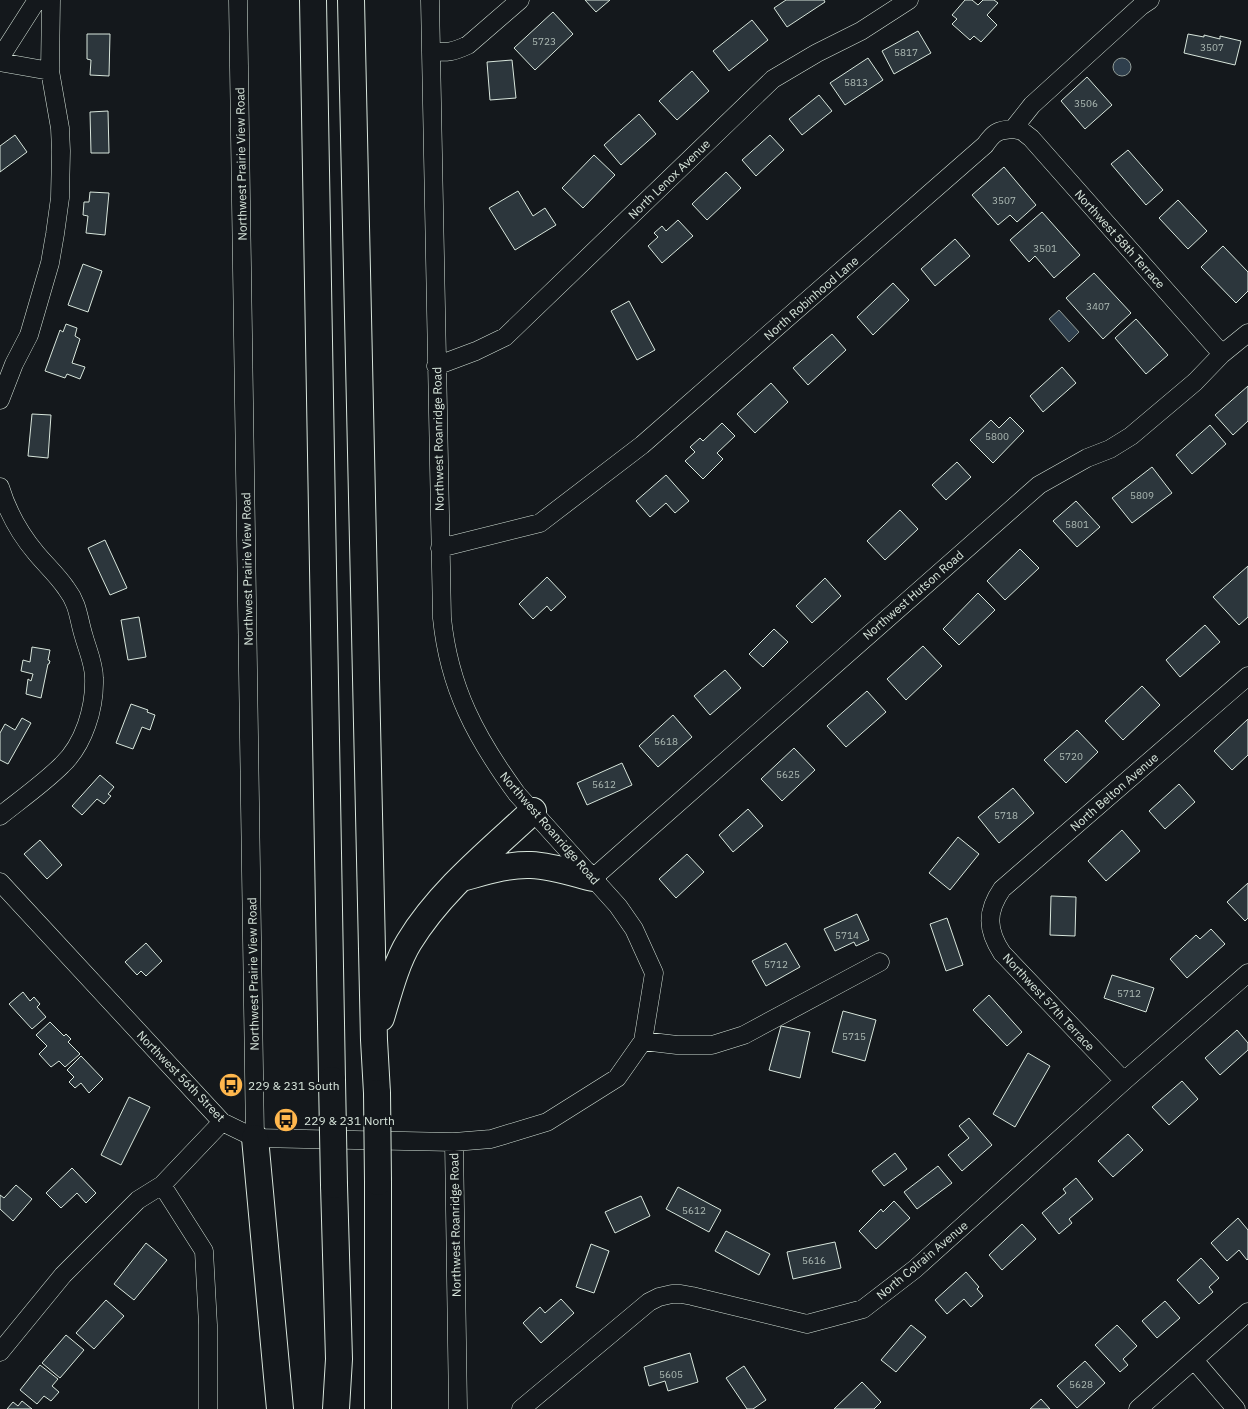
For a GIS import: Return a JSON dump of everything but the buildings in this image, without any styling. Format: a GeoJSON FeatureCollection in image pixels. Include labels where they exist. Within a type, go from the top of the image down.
{"type":"FeatureCollection","features":[{"type":"Feature","properties":{"kind":"highway"},"geometry":{"type":"LineString","coordinates":[[312,0],[334,1186],[339,1359],[336,1409]]}},
{"type":"Feature","properties":{"kind":"highway"},"geometry":{"type":"LineString","coordinates":[[351,0],[374,1040],[377,1093],[378,1409]]}},
{"type":"Feature","properties":{"kind":"highway"},"geometry":{"type":"LineString","coordinates":[[374,1040],[394,977],[408,943],[428,916],[461,878],[533,811]]}},
{"type":"Feature","properties":{"kind":"highway"},"geometry":{"type":"LineString","coordinates":[[461,878],[499,868],[531,865],[555,868],[593,878]]}},
{"type":"Feature","properties":{"kind":"highway"},"geometry":{"type":"LineString","coordinates":[[255,1138],[280,1409]]}},
{"type":"Feature","properties":{"kind":"street"},"geometry":{"type":"LineString","coordinates":[[0,58],[37,0]]}},
{"type":"Feature","properties":{"kind":"street"},"geometry":{"type":"LineString","coordinates":[[0,400],[14,364],[29,335],[50,263],[60,198],[60,128],[50,71],[52,0]]}},
{"type":"Feature","properties":{"kind":"street","name":"Northwest Prairie View Road"},"geometry":{"type":"LineString","coordinates":[[238,0],[255,1138]]}},
{"type":"Feature","properties":{"kind":"street","name":"Northwest Roanridge Road"},"geometry":{"type":"LineString","coordinates":[[430,0],[440,548],[443,629],[449,661],[471,722],[487,751],[517,794],[618,906],[634,929],[654,974],[643,1041],[616,1078],[547,1122],[491,1139],[454,1142],[458,1409]]}},
{"type":"Feature","properties":{"kind":"street"},"geometry":{"type":"LineString","coordinates":[[431,51],[447,53],[468,45],[520,0]]}},
{"type":"Feature","properties":{"kind":"street","name":"North Lenox Avenue"},"geometry":{"type":"LineString","coordinates":[[436,366],[476,351],[505,336],[774,79],[817,53],[861,31],[909,0]]}},
{"type":"Feature","properties":{"kind":"street"},"geometry":{"type":"LineString","coordinates":[[1013,129],[1032,104],[1150,0]]}},
{"type":"Feature","properties":{"kind":"street"},"geometry":{"type":"LineString","coordinates":[[0,62],[50,71]]}},
{"type":"Feature","properties":{"kind":"street","name":"Northwest 58th Terrace"},"geometry":{"type":"LineString","coordinates":[[1013,129],[1022,131],[1031,138],[1222,354]]}},
{"type":"Feature","properties":{"kind":"street","name":"North Robinhood Lane"},"geometry":{"type":"LineString","coordinates":[[440,548],[540,523],[642,445],[985,145],[991,136],[1001,130],[1013,129]]}},
{"type":"Feature","properties":{"kind":"street","name":"Northwest Hutson Road"},"geometry":{"type":"LineString","coordinates":[[593,878],[1038,485],[1087,458],[1110,449],[1131,436],[1195,382],[1222,354],[1248,332]]}},
{"type":"Feature","properties":{"kind":"street"},"geometry":{"type":"LineString","coordinates":[[0,487],[5,503],[25,538],[66,587],[75,601],[89,649],[94,678],[92,707],[86,727],[76,747],[63,764],[0,816]]}},
{"type":"Feature","properties":{"kind":"street","name":"North Belton Avenue"},"geometry":{"type":"LineString","coordinates":[[991,914],[995,898],[1002,889],[1248,676]]}},
{"type":"Feature","properties":{"kind":"street","name":"Northwest 56th Street"},"geometry":{"type":"LineString","coordinates":[[0,882],[222,1122],[255,1138],[454,1142]]}},
{"type":"Feature","properties":{"kind":"street","name":"Northwest 57th Terrace"},"geometry":{"type":"LineString","coordinates":[[991,914],[992,933],[1002,953],[1124,1081]]}},
{"type":"Feature","properties":{"kind":"street"},"geometry":{"type":"LineString","coordinates":[[643,1041],[677,1045],[712,1045],[744,1035],[880,962]]}},
{"type":"Feature","properties":{"kind":"street","name":"North Colrain Avenue"},"geometry":{"type":"LineString","coordinates":[[521,1409],[649,1302],[659,1297],[672,1294],[692,1296],[807,1324],[863,1309],[915,1269],[1124,1081],[1248,973]]}},
{"type":"Feature","properties":{"kind":"street"},"geometry":{"type":"LineString","coordinates":[[0,1352],[63,1274],[138,1200],[162,1185],[222,1122]]}},
{"type":"Feature","properties":{"kind":"street"},"geometry":{"type":"LineString","coordinates":[[162,1185],[204,1251],[208,1325],[208,1409]]}},
{"type":"Feature","properties":{"kind":"street"},"geometry":{"type":"LineString","coordinates":[[1138,1409],[1248,1312]]}},
{"type":"Feature","properties":{"kind":"street"},"geometry":{"type":"LineString","coordinates":[[1194,1360],[1236,1409]]}},
{"type":"Feature","properties":{"kind":"water"},"geometry":{"type":"Polygon","coordinates":[[[1118,58],[1126,58],[1131,63],[1129,74],[1118,76],[1113,71],[1113,63],[1118,58]]]}},
{"type":"Feature","properties":{"kind":"water"},"geometry":{"type":"Polygon","coordinates":[[[1059,310],[1079,332],[1069,342],[1049,319],[1059,310]]]}},
{"type":"Feature","properties":{"kind":"place","name":"229 & 231 South"},"geometry":{"type":"Point","coordinates":[231,1085]}},
{"type":"Feature","properties":{"kind":"place","name":"229 & 231 North"},"geometry":{"type":"Point","coordinates":[286,1120]}}]}
